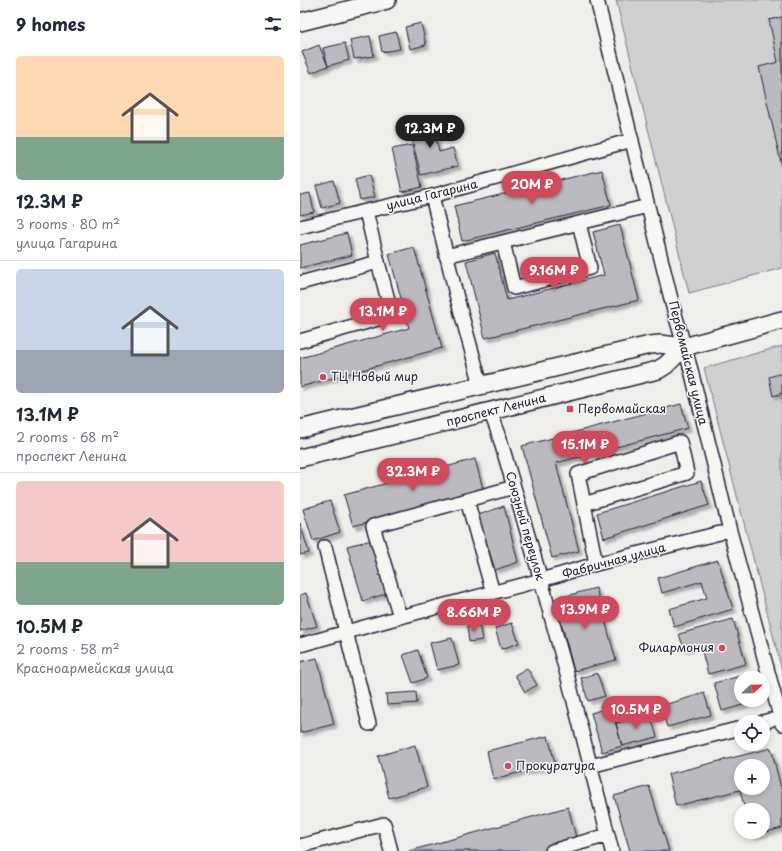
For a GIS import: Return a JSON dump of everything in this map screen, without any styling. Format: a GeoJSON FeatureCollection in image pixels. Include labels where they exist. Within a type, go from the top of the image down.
{"type":"FeatureCollection","features":[{"type":"Feature","properties":{"kind":"main road"},"geometry":{"type":"LineString","coordinates":[[300,22],[387,0]]}},
{"type":"Feature","properties":{"kind":"main road","name":"проспект Ленина"},"geometry":{"type":"LineString","coordinates":[[300,429],[650,345],[660,344],[684,347],[782,320]]}},
{"type":"Feature","properties":{"kind":"main road","name":"проспект Ленина"},"geometry":{"type":"LineString","coordinates":[[300,458],[658,370],[666,365],[684,347]]}},
{"type":"Feature","properties":{"kind":"street","name":"Первомайская улица"},"geometry":{"type":"LineString","coordinates":[[597,0],[648,206],[691,370],[730,531],[772,722]]}},
{"type":"Feature","properties":{"kind":"street","name":"улица Гагарина"},"geometry":{"type":"LineString","coordinates":[[300,227],[432,196],[632,140]]}},
{"type":"Feature","properties":{"kind":"street"},"geometry":{"type":"LineString","coordinates":[[432,196],[446,256],[481,385]]}},
{"type":"Feature","properties":{"kind":"street"},"geometry":{"type":"LineString","coordinates":[[446,256],[648,206]]}},
{"type":"Feature","properties":{"kind":"street"},"geometry":{"type":"LineString","coordinates":[[300,341],[392,316],[366,211]]}},
{"type":"Feature","properties":{"kind":"street"},"geometry":{"type":"LineString","coordinates":[[503,242],[514,288],[590,268],[579,223]]}},
{"type":"Feature","properties":{"kind":"street"},"geometry":{"type":"LineString","coordinates":[[300,283],[378,262]]}},
{"type":"Feature","properties":{"kind":"street","name":"Союзный переулок"},"geometry":{"type":"LineString","coordinates":[[490,411],[541,580],[568,678],[612,851]]}},
{"type":"Feature","properties":{"kind":"street"},"geometry":{"type":"LineString","coordinates":[[584,504],[687,473],[680,442],[578,474],[584,504],[596,564]]}},
{"type":"Feature","properties":{"kind":"street"},"geometry":{"type":"LineString","coordinates":[[400,617],[373,526],[514,487]]}},
{"type":"Feature","properties":{"kind":"street"},"geometry":{"type":"LineString","coordinates":[[467,500],[493,593]]}},
{"type":"Feature","properties":{"kind":"street","name":"Фабричная улица"},"geometry":{"type":"LineString","coordinates":[[300,645],[596,564],[720,533]]}},
{"type":"Feature","properties":{"kind":"street"},"geometry":{"type":"LineString","coordinates":[[325,546],[369,724]]}},
{"type":"Feature","properties":{"kind":"street"},"geometry":{"type":"LineString","coordinates":[[590,766],[734,730]]}},
{"type":"Feature","properties":{"kind":"street"},"geometry":{"type":"LineString","coordinates":[[300,846],[384,824],[391,851]]}},
{"type":"Feature","properties":{"kind":"street"},"geometry":{"type":"LineString","coordinates":[[552,851],[608,835]]}},
{"type":"Feature","properties":{"kind":"shaded area"},"geometry":{"type":"Polygon","coordinates":[[[616,0],[782,0],[782,268],[689,293],[616,0]]]}},
{"type":"Feature","properties":{"kind":"shaded area"},"geometry":{"type":"Polygon","coordinates":[[[782,346],[782,670],[704,368],[782,346]]]}},
{"type":"Feature","properties":{"kind":"building"},"geometry":{"type":"Polygon","coordinates":[[[782,17],[782,167],[759,67],[778,62],[769,20],[782,17]]]}},
{"type":"Feature","properties":{"kind":"building"},"geometry":{"type":"Polygon","coordinates":[[[421,23],[426,45],[410,49],[405,27],[421,23]]]}},
{"type":"Feature","properties":{"kind":"building"},"geometry":{"type":"Polygon","coordinates":[[[396,32],[400,49],[382,52],[379,36],[396,32]]]}},
{"type":"Feature","properties":{"kind":"building"},"geometry":{"type":"Polygon","coordinates":[[[370,36],[374,56],[354,59],[350,40],[370,36]]]}},
{"type":"Feature","properties":{"kind":"building"},"geometry":{"type":"Polygon","coordinates":[[[345,43],[349,60],[328,66],[323,48],[345,43]]]}},
{"type":"Feature","properties":{"kind":"building"},"geometry":{"type":"Polygon","coordinates":[[[319,45],[328,66],[311,73],[302,52],[319,45]]]}},
{"type":"Feature","properties":{"kind":"building"},"geometry":{"type":"Polygon","coordinates":[[[431,118],[439,152],[453,148],[458,166],[421,175],[408,124],[431,118]]]}},
{"type":"Feature","properties":{"kind":"building"},"geometry":{"type":"Polygon","coordinates":[[[412,145],[422,187],[402,192],[392,149],[412,145]]]}},
{"type":"Feature","properties":{"kind":"building"},"geometry":{"type":"Polygon","coordinates":[[[602,170],[611,205],[462,241],[454,206],[602,170]]]}},
{"type":"Feature","properties":{"kind":"building"},"geometry":{"type":"Polygon","coordinates":[[[369,175],[375,197],[360,200],[355,179],[369,175]]]}},
{"type":"Feature","properties":{"kind":"building"},"geometry":{"type":"Polygon","coordinates":[[[334,181],[340,203],[322,208],[316,186],[334,181]]]}},
{"type":"Feature","properties":{"kind":"building"},"geometry":{"type":"Polygon","coordinates":[[[310,193],[314,212],[300,215],[300,195],[310,193]]]}},
{"type":"Feature","properties":{"kind":"building"},"geometry":{"type":"Polygon","coordinates":[[[620,225],[639,300],[485,338],[466,261],[495,253],[507,300],[604,275],[593,232],[620,225]]]}},
{"type":"Feature","properties":{"kind":"building"},"geometry":{"type":"Polygon","coordinates":[[[347,233],[352,255],[300,268],[300,245],[347,233]]]}},
{"type":"Feature","properties":{"kind":"building"},"geometry":{"type":"Polygon","coordinates":[[[414,247],[442,348],[300,387],[300,358],[409,328],[389,254],[414,247]]]}},
{"type":"Feature","properties":{"kind":"building"},"geometry":{"type":"Polygon","coordinates":[[[782,373],[782,393],[773,396],[769,377],[782,373]]]}},
{"type":"Feature","properties":{"kind":"building"},"geometry":{"type":"Polygon","coordinates":[[[681,404],[688,428],[556,463],[579,551],[552,558],[522,446],[681,404]]]}},
{"type":"Feature","properties":{"kind":"building"},"geometry":{"type":"Polygon","coordinates":[[[475,459],[483,489],[353,526],[344,495],[475,459]]]}},
{"type":"Feature","properties":{"kind":"building"},"geometry":{"type":"Polygon","coordinates":[[[701,481],[709,505],[604,538],[597,513],[701,481]]]}},
{"type":"Feature","properties":{"kind":"building"},"geometry":{"type":"Polygon","coordinates":[[[330,501],[340,532],[313,541],[303,509],[330,501]]]}},
{"type":"Feature","properties":{"kind":"building"},"geometry":{"type":"Polygon","coordinates":[[[504,506],[518,562],[495,570],[478,515],[504,506]]]}},
{"type":"Feature","properties":{"kind":"building"},"geometry":{"type":"Polygon","coordinates":[[[300,523],[309,553],[300,555],[300,523]]]}},
{"type":"Feature","properties":{"kind":"building"},"geometry":{"type":"Polygon","coordinates":[[[372,540],[388,593],[363,601],[347,546],[372,540]]]}},
{"type":"Feature","properties":{"kind":"building"},"geometry":{"type":"Polygon","coordinates":[[[718,560],[733,609],[674,627],[669,609],[707,598],[702,581],[662,593],[658,578],[718,560]]]}},
{"type":"Feature","properties":{"kind":"building"},"geometry":{"type":"Polygon","coordinates":[[[596,588],[616,660],[574,671],[555,599],[596,588]]]}},
{"type":"Feature","properties":{"kind":"building"},"geometry":{"type":"Polygon","coordinates":[[[306,593],[317,626],[300,631],[300,595],[306,593]]]}},
{"type":"Feature","properties":{"kind":"building"},"geometry":{"type":"Polygon","coordinates":[[[733,619],[746,664],[708,674],[700,644],[684,649],[679,634],[733,619]]]}},
{"type":"Feature","properties":{"kind":"building"},"geometry":{"type":"Polygon","coordinates":[[[512,623],[519,643],[501,649],[495,628],[512,623]]]}},
{"type":"Feature","properties":{"kind":"building"},"geometry":{"type":"Polygon","coordinates":[[[479,624],[482,640],[469,642],[467,626],[479,624]]]}},
{"type":"Feature","properties":{"kind":"building"},"geometry":{"type":"Polygon","coordinates":[[[452,638],[459,665],[437,670],[430,643],[452,638]]]}},
{"type":"Feature","properties":{"kind":"building"},"geometry":{"type":"Polygon","coordinates":[[[418,650],[427,678],[413,683],[403,655],[418,650]]]}},
{"type":"Feature","properties":{"kind":"building"},"geometry":{"type":"Polygon","coordinates":[[[317,658],[334,724],[300,733],[300,662],[317,658]]]}},
{"type":"Feature","properties":{"kind":"building"},"geometry":{"type":"Polygon","coordinates":[[[527,668],[537,685],[525,692],[515,675],[527,668]]]}},
{"type":"Feature","properties":{"kind":"building"},"geometry":{"type":"Polygon","coordinates":[[[597,673],[605,696],[588,701],[581,678],[597,673]]]}},
{"type":"Feature","properties":{"kind":"building"},"geometry":{"type":"Polygon","coordinates":[[[734,678],[734,707],[736,707],[722,711],[714,683],[734,678]]]}},
{"type":"Feature","properties":{"kind":"building"},"geometry":{"type":"Polygon","coordinates":[[[416,692],[417,703],[387,705],[386,694],[416,692]]]}},
{"type":"Feature","properties":{"kind":"building"},"geometry":{"type":"Polygon","coordinates":[[[704,693],[711,715],[667,727],[661,706],[704,693]]]}},
{"type":"Feature","properties":{"kind":"building"},"geometry":{"type":"Polygon","coordinates":[[[611,707],[622,746],[602,752],[591,713],[611,707]]]}},
{"type":"Feature","properties":{"kind":"building"},"geometry":{"type":"Polygon","coordinates":[[[650,714],[657,737],[622,746],[616,723],[650,714]]]}},
{"type":"Feature","properties":{"kind":"building"},"geometry":{"type":"Polygon","coordinates":[[[548,736],[555,764],[493,779],[487,751],[548,736]]]}},
{"type":"Feature","properties":{"kind":"building"},"geometry":{"type":"Polygon","coordinates":[[[415,745],[427,787],[389,798],[378,756],[415,745]]]}},
{"type":"Feature","properties":{"kind":"building"},"geometry":{"type":"Polygon","coordinates":[[[771,748],[782,792],[782,828],[770,831],[770,803],[743,803],[741,795],[770,795],[770,759],[734,759],[734,792],[676,806],[668,774],[759,751],[770,751],[771,748]]]}},
{"type":"Feature","properties":{"kind":"building"},"geometry":{"type":"Polygon","coordinates":[[[649,786],[669,851],[630,851],[614,796],[649,786]]]}},
{"type":"Feature","properties":{"kind":"building"},"geometry":{"type":"Polygon","coordinates":[[[568,807],[577,841],[542,851],[409,851],[568,807]]]}},
{"type":"Feature","properties":{"kind":"place","name":"ТЦ Новый мир"},"geometry":{"type":"Point","coordinates":[323,377]}},
{"type":"Feature","properties":{"kind":"place","name":"Первомайская"},"geometry":{"type":"Point","coordinates":[570,409]}},
{"type":"Feature","properties":{"kind":"place","name":"Филармония"},"geometry":{"type":"Point","coordinates":[722,648]}},
{"type":"Feature","properties":{"kind":"place","name":"Прокуратура"},"geometry":{"type":"Point","coordinates":[508,766]}}]}
